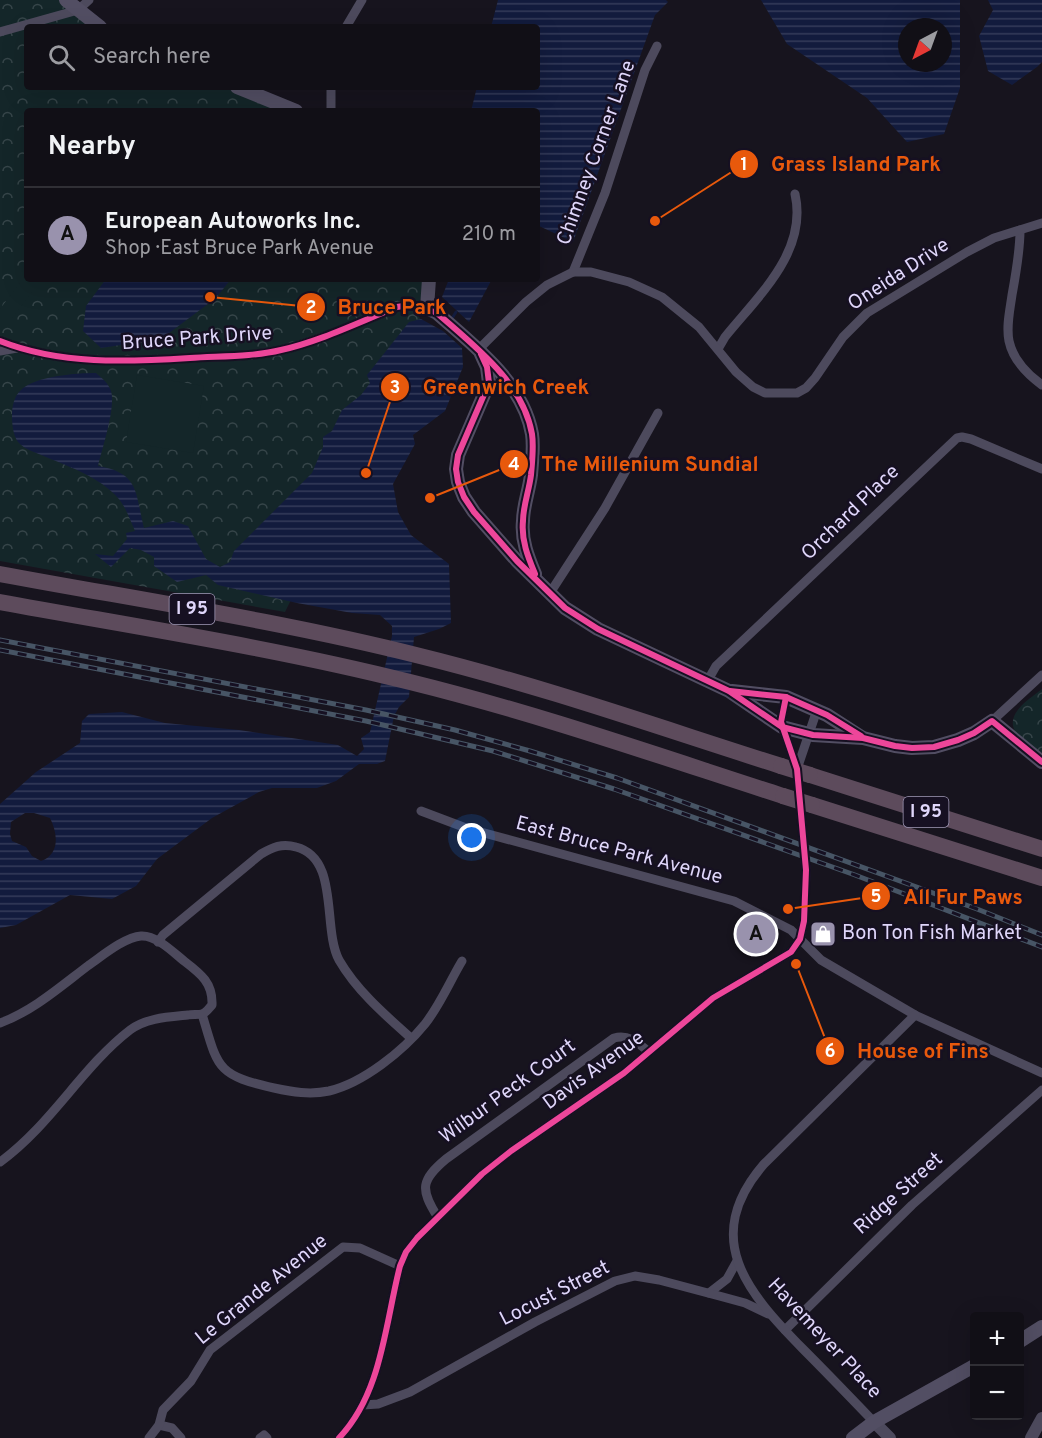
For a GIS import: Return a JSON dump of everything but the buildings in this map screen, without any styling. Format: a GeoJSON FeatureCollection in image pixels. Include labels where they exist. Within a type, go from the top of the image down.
{"type":"FeatureCollection","features":[{"type":"Feature","properties":{"kind":"highway","name":"I 95"},"geometry":{"type":"LineString","coordinates":[[0,574],[291,627],[418,655],[531,687],[1042,849]]}},
{"type":"Feature","properties":{"kind":"highway","name":"I 95"},"geometry":{"type":"LineString","coordinates":[[0,602],[303,658],[412,682],[499,706],[1042,878]]}},
{"type":"Feature","properties":{"kind":"main road"},"geometry":{"type":"LineString","coordinates":[[66,0],[96,24]]}},
{"type":"Feature","properties":{"kind":"main road"},"geometry":{"type":"LineString","coordinates":[[244,90],[289,108]]}},
{"type":"Feature","properties":{"kind":"main road"},"geometry":{"type":"LineString","coordinates":[[429,282],[432,311],[496,366],[514,390],[529,423],[532,436],[531,476],[522,520],[523,537],[536,577]]}},
{"type":"Feature","properties":{"kind":"main road"},"geometry":{"type":"LineString","coordinates":[[479,352],[488,368],[489,383],[458,454],[456,469],[458,482],[474,512],[565,608],[587,623],[729,691],[782,727],[808,734],[863,738],[912,748],[934,747],[958,740],[992,721],[1042,762]]}},
{"type":"Feature","properties":{"kind":"main road"},"geometry":{"type":"LineString","coordinates":[[729,691],[786,698],[817,710],[863,738]]}},
{"type":"Feature","properties":{"kind":"main road"},"geometry":{"type":"LineString","coordinates":[[1024,1339],[1041,1330]]}},
{"type":"Feature","properties":{"kind":"main road"},"geometry":{"type":"LineString","coordinates":[[853,1438],[874,1422],[970,1369]]}},
{"type":"Feature","properties":{"kind":"street"},"geometry":{"type":"LineString","coordinates":[[28,24],[78,10],[89,0]]}},
{"type":"Feature","properties":{"kind":"street"},"geometry":{"type":"LineString","coordinates":[[348,24],[362,0]]}},
{"type":"Feature","properties":{"kind":"street"},"geometry":{"type":"LineString","coordinates":[[0,32],[24,25]]}},
{"type":"Feature","properties":{"kind":"street","name":"Chimney Corner Lane"},"geometry":{"type":"LineString","coordinates":[[573,272],[605,193],[645,70],[657,46]]}},
{"type":"Feature","properties":{"kind":"street"},"geometry":{"type":"LineString","coordinates":[[331,90],[331,108]]}},
{"type":"Feature","properties":{"kind":"street"},"geometry":{"type":"LineString","coordinates":[[718,349],[784,263],[796,225],[798,210],[795,194]]}},
{"type":"Feature","properties":{"kind":"street","name":"Oneida Drive"},"geometry":{"type":"LineString","coordinates":[[573,272],[591,272],[644,287],[662,297],[699,327],[740,377],[753,387],[765,393],[797,393],[815,378],[843,337],[867,313],[967,252],[994,238],[1042,222]]}},
{"type":"Feature","properties":{"kind":"street"},"geometry":{"type":"LineString","coordinates":[[1020,230],[1020,250],[1008,326],[1009,341],[1020,364],[1042,385]]}},
{"type":"Feature","properties":{"kind":"street"},"geometry":{"type":"LineString","coordinates":[[479,352],[526,302],[546,285],[573,272]]}},
{"type":"Feature","properties":{"kind":"street","name":"Bruce Park Drive"},"geometry":{"type":"LineString","coordinates":[[0,341],[72,358],[135,362],[267,352],[292,347],[397,307],[407,305],[432,311]]}},
{"type":"Feature","properties":{"kind":"street"},"geometry":{"type":"LineString","coordinates":[[0,351],[19,347]]}},
{"type":"Feature","properties":{"kind":"street"},"geometry":{"type":"LineString","coordinates":[[550,593],[605,508],[658,413]]}},
{"type":"Feature","properties":{"kind":"street","name":"Orchard Place"},"geometry":{"type":"LineString","coordinates":[[708,680],[717,666],[957,438],[971,439],[1042,469]]}},
{"type":"Feature","properties":{"kind":"street"},"geometry":{"type":"LineString","coordinates":[[992,721],[1042,675]]}},
{"type":"Feature","properties":{"kind":"street"},"geometry":{"type":"LineString","coordinates":[[786,698],[781,717],[782,727],[796,770],[806,870],[804,921],[800,939]]}},
{"type":"Feature","properties":{"kind":"street"},"geometry":{"type":"LineString","coordinates":[[796,770],[817,710]]}},
{"type":"Feature","properties":{"kind":"street","name":"East Bruce Park Avenue"},"geometry":{"type":"LineString","coordinates":[[421,811],[466,828],[734,901],[791,930],[821,960],[915,1015],[1042,1072]]}},
{"type":"Feature","properties":{"kind":"street"},"geometry":{"type":"LineString","coordinates":[[158,942],[163,935],[261,854],[274,846],[282,845],[302,849],[320,865],[327,894],[331,936],[339,960],[358,986],[411,1038]]}},
{"type":"Feature","properties":{"kind":"street"},"geometry":{"type":"LineString","coordinates":[[0,1023],[26,1011],[108,951],[132,938],[141,936],[158,942],[199,972],[212,989],[212,1005],[202,1014],[151,1020],[140,1023],[130,1031],[104,1055],[38,1130],[0,1162]]}},
{"type":"Feature","properties":{"kind":"street","name":"Davis Avenue"},"geometry":{"type":"LineString","coordinates":[[339,1438],[363,1406],[374,1375],[400,1266],[406,1252],[437,1216],[482,1174],[511,1151],[594,1095],[713,998],[791,952],[800,939]]}},
{"type":"Feature","properties":{"kind":"street"},"geometry":{"type":"LineString","coordinates":[[202,1014],[213,1055],[222,1068],[232,1075],[292,1092],[330,1091],[388,1061],[425,1024],[462,961]]}},
{"type":"Feature","properties":{"kind":"street","name":"Havemeyer Place"},"geometry":{"type":"LineString","coordinates":[[890,1438],[772,1316],[748,1283],[737,1258],[735,1215],[738,1203],[753,1177],[915,1015]]}},
{"type":"Feature","properties":{"kind":"street","name":"Wilbur Peck Court"},"geometry":{"type":"LineString","coordinates":[[437,1216],[427,1200],[424,1188],[431,1171],[446,1159],[614,1038],[621,1036],[629,1038],[649,1052]]}},
{"type":"Feature","properties":{"kind":"street","name":"Ridge Street"},"geometry":{"type":"LineString","coordinates":[[785,1330],[903,1213],[1042,1090]]}},
{"type":"Feature","properties":{"kind":"street","name":"Le Grande Avenue"},"geometry":{"type":"LineString","coordinates":[[149,1438],[159,1425],[163,1410],[191,1382],[210,1350],[344,1247],[360,1248],[400,1266]]}},
{"type":"Feature","properties":{"kind":"street"},"geometry":{"type":"LineString","coordinates":[[709,1293],[732,1273],[737,1258]]}},
{"type":"Feature","properties":{"kind":"street","name":"Locust Street"},"geometry":{"type":"LineString","coordinates":[[363,1406],[378,1404],[410,1392],[535,1322],[615,1281],[643,1276],[745,1303],[772,1316]]}},
{"type":"Feature","properties":{"kind":"street"},"geometry":{"type":"LineString","coordinates":[[1031,1438],[1042,1418]]}},
{"type":"Feature","properties":{"kind":"street"},"geometry":{"type":"LineString","coordinates":[[159,1425],[172,1428],[181,1438]]}},
{"type":"Feature","properties":{"kind":"street"},"geometry":{"type":"LineString","coordinates":[[260,1438],[264,1435],[267,1438]]}},
{"type":"Feature","properties":{"kind":"green space"},"geometry":{"type":"Polygon","coordinates":[[[0,0],[59,0],[91,24],[24,24],[24,90],[233,90],[276,108],[24,108],[24,282],[424,282],[418,315],[425,327],[285,612],[0,561],[0,0]]]}},
{"type":"Feature","properties":{"kind":"green space"},"geometry":{"type":"Polygon","coordinates":[[[20,283],[32,292],[12,318],[0,309],[20,283]]]}},
{"type":"Feature","properties":{"kind":"green space"},"geometry":{"type":"Polygon","coordinates":[[[137,375],[204,386],[193,453],[126,442],[137,375]]]}},
{"type":"Feature","properties":{"kind":"green space"},"geometry":{"type":"Polygon","coordinates":[[[1042,689],[1042,753],[1015,731],[1013,718],[1026,701],[1042,689]]]}},
{"type":"Feature","properties":{"kind":"water"},"geometry":{"type":"Polygon","coordinates":[[[498,0],[666,0],[668,2],[655,15],[573,242],[540,226],[540,108],[472,108],[476,90],[540,90],[540,24],[492,24],[498,0]]]}},
{"type":"Feature","properties":{"kind":"water"},"geometry":{"type":"Polygon","coordinates":[[[761,0],[960,0],[960,88],[944,134],[907,142],[867,98],[787,44],[761,0]]]}},
{"type":"Feature","properties":{"kind":"water"},"geometry":{"type":"Polygon","coordinates":[[[988,0],[1042,0],[1042,62],[1012,85],[988,71],[979,36],[993,10],[988,0]]]}},
{"type":"Feature","properties":{"kind":"water"},"geometry":{"type":"Polygon","coordinates":[[[104,282],[229,282],[216,298],[161,339],[101,348],[83,331],[86,306],[104,282]]]}},
{"type":"Feature","properties":{"kind":"water"},"geometry":{"type":"Polygon","coordinates":[[[448,282],[490,282],[469,322],[442,297],[448,282]]]}},
{"type":"Feature","properties":{"kind":"water"},"geometry":{"type":"Polygon","coordinates":[[[421,319],[443,331],[462,348],[463,367],[445,411],[413,435],[415,444],[393,484],[398,512],[411,535],[449,564],[451,623],[414,637],[409,697],[394,716],[385,761],[377,764],[359,764],[336,781],[317,788],[272,788],[259,792],[212,818],[157,859],[136,886],[112,899],[70,895],[16,925],[0,928],[0,804],[36,772],[80,743],[82,721],[89,714],[122,712],[165,723],[239,730],[338,745],[357,756],[364,749],[361,738],[370,732],[392,636],[392,626],[380,615],[352,613],[297,603],[218,585],[206,575],[177,582],[154,566],[154,557],[141,550],[130,548],[111,567],[95,554],[113,556],[127,539],[126,533],[135,531],[126,509],[111,491],[94,479],[31,451],[18,442],[12,418],[17,395],[27,385],[46,378],[96,373],[108,386],[112,398],[110,417],[98,466],[112,469],[129,479],[137,495],[144,528],[173,521],[188,526],[206,559],[220,567],[230,562],[234,551],[312,473],[323,447],[323,437],[332,431],[342,410],[361,395],[370,383],[367,375],[409,322],[421,319]],[[25,813],[11,822],[10,834],[12,841],[26,847],[32,856],[41,861],[52,854],[56,843],[55,830],[50,818],[25,813]]]}},
{"type":"Feature","properties":{"kind":"waterway"},"geometry":{"type":"LineString","coordinates":[[451,320],[456,312]]}},
{"type":"Feature","properties":{"kind":"railway"},"geometry":{"type":"LineString","coordinates":[[0,640],[366,710],[455,730],[530,751],[617,778],[977,909],[1042,935]]}},
{"type":"Feature","properties":{"kind":"railway"},"geometry":{"type":"LineString","coordinates":[[0,650],[366,721],[493,751],[614,789],[855,875],[1042,947]]}},
{"type":"Feature","properties":{"kind":"cycle path"},"geometry":{"type":"LineString","coordinates":[[0,341],[46,354],[94,360],[247,355],[281,350],[311,342],[397,307],[423,307],[437,313],[495,366],[519,398],[527,415],[533,449],[531,475],[524,510],[523,535],[535,574]]}},
{"type":"Feature","properties":{"kind":"cycle path"},"geometry":{"type":"LineString","coordinates":[[481,354],[487,367],[489,383],[458,455],[456,469],[458,482],[474,512],[517,561],[565,608],[598,629],[729,691],[782,727],[813,735],[863,738],[912,748],[934,747],[958,740],[992,721],[1042,762]]}},
{"type":"Feature","properties":{"kind":"cycle path"},"geometry":{"type":"LineString","coordinates":[[730,691],[786,697],[827,715],[861,736]]}},
{"type":"Feature","properties":{"kind":"cycle path"},"geometry":{"type":"LineString","coordinates":[[339,1438],[365,1400],[380,1357],[400,1266],[406,1252],[417,1238],[482,1174],[511,1151],[624,1073],[713,998],[791,952],[800,939],[804,921],[806,870],[797,769],[781,722],[786,697]]}},
{"type":"Feature","properties":{"kind":"place","name":"Grass Island Park"},"geometry":{"type":"Point","coordinates":[655,221]}},
{"type":"Feature","properties":{"kind":"place","name":"Bruce Park"},"geometry":{"type":"Point","coordinates":[210,297]}},
{"type":"Feature","properties":{"kind":"place","name":"Greenwich Creek"},"geometry":{"type":"Point","coordinates":[366,473]}},
{"type":"Feature","properties":{"kind":"place","name":"The Millenium Sundial"},"geometry":{"type":"Point","coordinates":[430,498]}},
{"type":"Feature","properties":{"kind":"place","name":"All Fur Paws"},"geometry":{"type":"Point","coordinates":[788,909]}},
{"type":"Feature","properties":{"kind":"place","name":"European Autoworks Inc."},"geometry":{"type":"Point","coordinates":[756,934]}},
{"type":"Feature","properties":{"kind":"place","name":"Bon Ton Fish Market"},"geometry":{"type":"Point","coordinates":[823,934]}},
{"type":"Feature","properties":{"kind":"place","name":"House of Fins"},"geometry":{"type":"Point","coordinates":[796,964]}}]}
